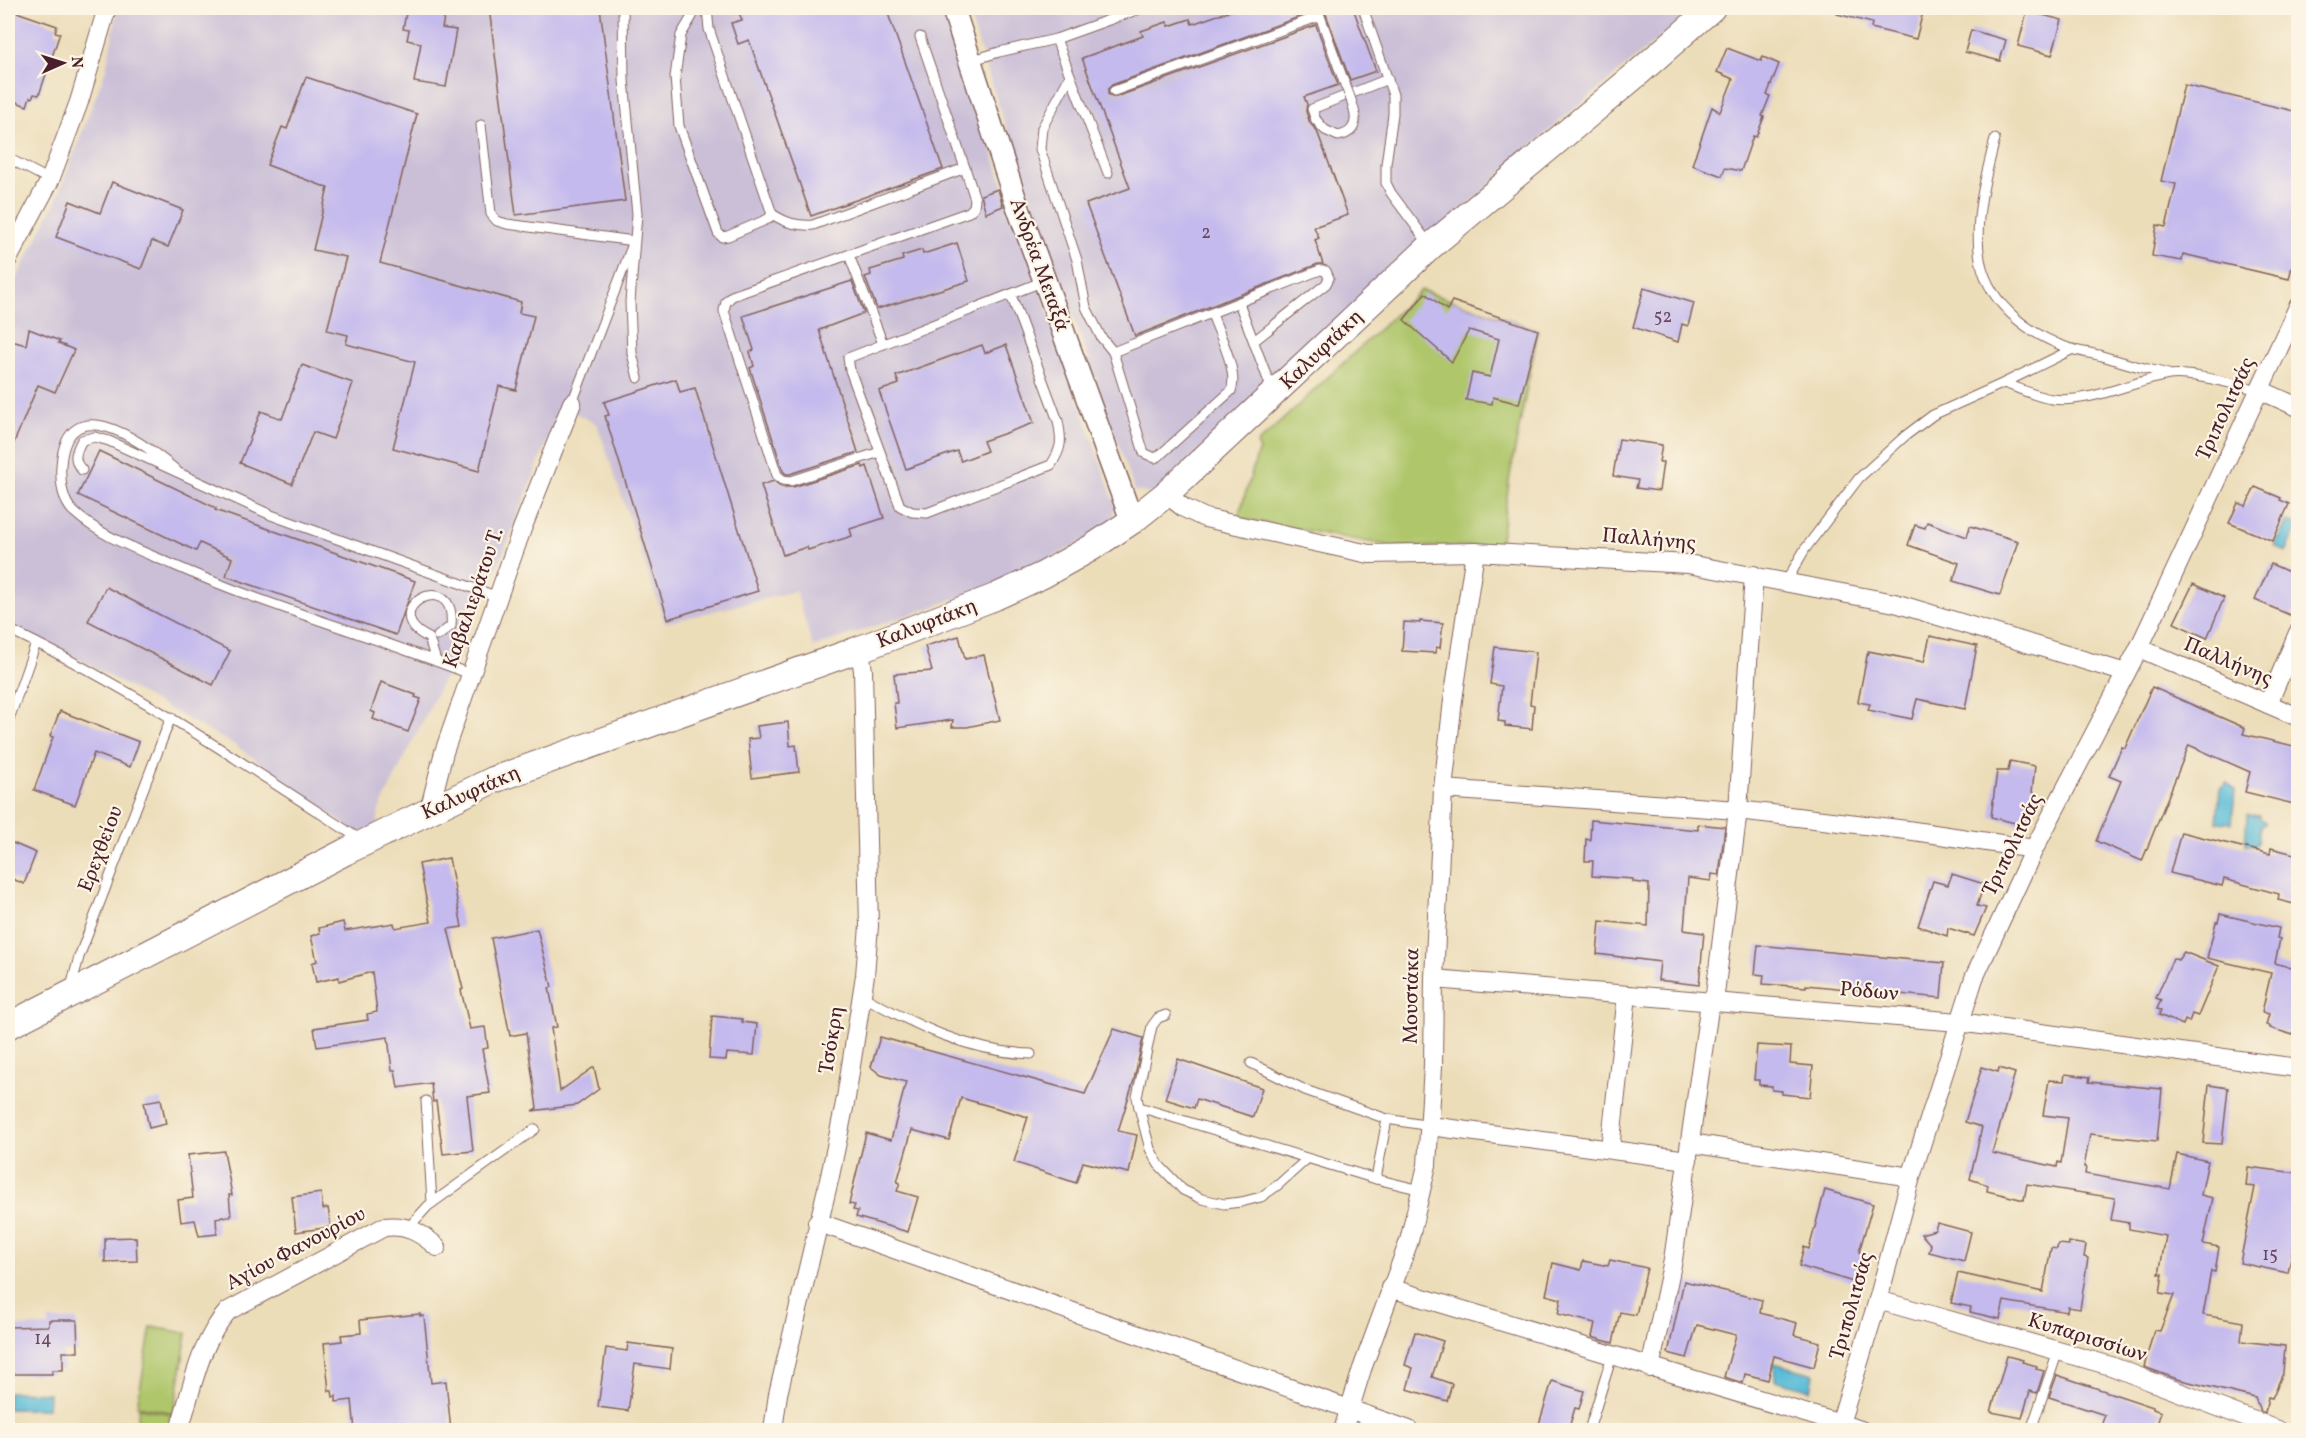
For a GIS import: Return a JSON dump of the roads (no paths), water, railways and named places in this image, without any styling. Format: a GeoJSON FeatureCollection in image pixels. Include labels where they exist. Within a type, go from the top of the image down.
{"type":"FeatureCollection","features":[{"type":"Feature","properties":{"kind":"main road","name":"Καλυφτάκη"},"geometry":{"type":"LineString","coordinates":[[8,1026],[365,842],[493,780],[860,649],[995,597],[1043,575],[1091,548],[1132,521],[1166,494],[1431,246],[1637,74],[1712,8]]}},
{"type":"Feature","properties":{"kind":"street"},"geometry":{"type":"LineString","coordinates":[[8,259],[50,180],[79,102],[107,8]]}},
{"type":"Feature","properties":{"kind":"street","name":"Ανδρέα Μεταξά"},"geometry":{"type":"LineString","coordinates":[[953,8],[1015,199],[1132,521]]}},
{"type":"Feature","properties":{"kind":"street","name":"Τριπολιτσάς"},"geometry":{"type":"LineString","coordinates":[[1839,1428],[1878,1300],[1911,1177],[1974,978],[2034,849],[2139,648],[2298,307]]}},
{"type":"Feature","properties":{"kind":"street"},"geometry":{"type":"LineString","coordinates":[[2260,390],[2298,407]]}},
{"type":"Feature","properties":{"kind":"street","name":"Καβαλιεράτου Τ."},"geometry":{"type":"LineString","coordinates":[[429,811],[444,752],[498,597],[522,529],[572,403]]}},
{"type":"Feature","properties":{"kind":"street","name":"Παλλήνης"},"geometry":{"type":"LineString","coordinates":[[1166,494],[1184,508],[1205,518],[1369,554],[1475,552],[1688,564],[1754,575],[1895,603],[2126,673]]}},
{"type":"Feature","properties":{"kind":"street","name":"Μουστάκα"},"geometry":{"type":"LineString","coordinates":[[1343,1431],[1348,1410],[1390,1288],[1409,1241],[1427,1166],[1443,789],[1475,552]]}},
{"type":"Feature","properties":{"kind":"street"},"geometry":{"type":"LineString","coordinates":[[1650,1368],[1673,1260],[1730,888],[1738,810],[1754,575]]}},
{"type":"Feature","properties":{"kind":"street"},"geometry":{"type":"LineString","coordinates":[[2268,704],[2298,633]]}},
{"type":"Feature","properties":{"kind":"street","name":"Παλλήνης"},"geometry":{"type":"LineString","coordinates":[[2139,648],[2298,717]]}},
{"type":"Feature","properties":{"kind":"street","name":"Τσόκρη"},"geometry":{"type":"LineString","coordinates":[[773,1431],[778,1394],[817,1222],[830,1176],[846,1098],[862,996],[869,926],[863,671],[860,649]]}},
{"type":"Feature","properties":{"kind":"street"},"geometry":{"type":"LineString","coordinates":[[1443,789],[1738,810],[1896,829],[2034,849]]}},
{"type":"Feature","properties":{"kind":"street","name":"Ρόδων"},"geometry":{"type":"LineString","coordinates":[[1434,979],[1959,1022],[2298,1068]]}},
{"type":"Feature","properties":{"kind":"street"},"geometry":{"type":"LineString","coordinates":[[1610,1149],[1627,995]]}},
{"type":"Feature","properties":{"kind":"street"},"geometry":{"type":"LineString","coordinates":[[1430,1126],[1610,1149],[1689,1151],[1911,1177]]}},
{"type":"Feature","properties":{"kind":"street"},"geometry":{"type":"LineString","coordinates":[[817,1222],[1408,1431]]}},
{"type":"Feature","properties":{"kind":"street","name":"Αγίου Φανουρίου"},"geometry":{"type":"LineString","coordinates":[[179,1431],[207,1340],[216,1324],[228,1311],[384,1227],[408,1228]]}},
{"type":"Feature","properties":{"kind":"street"},"geometry":{"type":"LineString","coordinates":[[408,1228],[424,1236],[437,1248]]}},
{"type":"Feature","properties":{"kind":"street"},"geometry":{"type":"LineString","coordinates":[[1390,1288],[1839,1428],[1861,1431]]}},
{"type":"Feature","properties":{"kind":"street","name":"Κυπαρισσίων"},"geometry":{"type":"LineString","coordinates":[[1878,1300],[2111,1366],[2278,1431]]}},
{"type":"Feature","properties":{"kind":"lane"},"geometry":{"type":"LineString","coordinates":[[623,8],[624,80],[637,214],[630,303],[632,353],[638,378]]}},
{"type":"Feature","properties":{"kind":"lane"},"geometry":{"type":"LineString","coordinates":[[697,8],[681,35],[675,77],[679,126],[718,233],[722,237],[768,219],[772,214]]}},
{"type":"Feature","properties":{"kind":"lane"},"geometry":{"type":"LineString","coordinates":[[707,8],[709,29],[772,214],[786,222],[801,226],[813,225],[965,168]]}},
{"type":"Feature","properties":{"kind":"lane"},"geometry":{"type":"LineString","coordinates":[[970,61],[1056,39],[1142,8]]}},
{"type":"Feature","properties":{"kind":"lane"},"geometry":{"type":"LineString","coordinates":[[1363,8],[1388,79],[1394,105],[1386,164],[1386,183],[1431,246]]}},
{"type":"Feature","properties":{"kind":"lane"},"geometry":{"type":"LineString","coordinates":[[1114,91],[1320,16],[1344,82],[1356,115],[1354,127],[1349,132],[1338,136],[1325,130],[1316,120],[1312,109],[1388,79]]}},
{"type":"Feature","properties":{"kind":"lane"},"geometry":{"type":"LineString","coordinates":[[880,453],[791,481],[783,480],[777,475],[724,311],[726,302],[732,296],[969,213],[974,207],[975,199],[920,37]]}},
{"type":"Feature","properties":{"kind":"lane"},"geometry":{"type":"LineString","coordinates":[[1056,39],[1108,173]]}},
{"type":"Feature","properties":{"kind":"lane"},"geometry":{"type":"LineString","coordinates":[[1070,76],[1042,128],[1040,149],[1077,260],[1086,307],[1101,337],[1113,352],[1144,453],[1155,458],[1231,391],[1233,373],[1212,314]]}},
{"type":"Feature","properties":{"kind":"lane"},"geometry":{"type":"LineString","coordinates":[[481,125],[491,214],[497,221],[634,241]]}},
{"type":"Feature","properties":{"kind":"lane"},"geometry":{"type":"LineString","coordinates":[[1995,139],[1983,187],[1978,221],[1979,254],[1990,289],[2004,309],[2043,337],[2073,350],[2170,375],[2210,379],[2260,390]]}},
{"type":"Feature","properties":{"kind":"lane"},"geometry":{"type":"LineString","coordinates":[[8,158],[50,180]]}},
{"type":"Feature","properties":{"kind":"lane"},"geometry":{"type":"LineString","coordinates":[[572,403],[634,241]]}},
{"type":"Feature","properties":{"kind":"lane"},"geometry":{"type":"LineString","coordinates":[[849,255],[883,344]]}},
{"type":"Feature","properties":{"kind":"lane"},"geometry":{"type":"LineString","coordinates":[[1113,352],[1320,270],[1329,274],[1326,284],[1254,341]]}},
{"type":"Feature","properties":{"kind":"lane"},"geometry":{"type":"LineString","coordinates":[[1011,295],[1058,421],[1061,436],[1060,450],[1051,465],[927,513],[912,512],[900,506],[850,370],[848,358],[1044,281]]}},
{"type":"Feature","properties":{"kind":"lane"},"geometry":{"type":"LineString","coordinates":[[1239,303],[1274,395]]}},
{"type":"Feature","properties":{"kind":"lane"},"geometry":{"type":"LineString","coordinates":[[1786,582],[1805,549],[1859,478],[1897,443],[1933,415],[2073,350]]}},
{"type":"Feature","properties":{"kind":"lane"},"geometry":{"type":"LineString","coordinates":[[2004,383],[2051,399],[2066,399],[2107,392],[2170,375]]}},
{"type":"Feature","properties":{"kind":"lane"},"geometry":{"type":"LineString","coordinates":[[176,470],[157,454],[105,425],[85,425],[74,431],[65,442],[62,452],[61,470],[64,494],[71,511],[130,547],[219,585],[472,675]]}},
{"type":"Feature","properties":{"kind":"lane"},"geometry":{"type":"LineString","coordinates":[[82,470],[76,464],[77,449],[82,440],[95,437],[109,441],[271,515],[498,597]]}},
{"type":"Feature","properties":{"kind":"lane"},"geometry":{"type":"LineString","coordinates":[[436,661],[429,638],[421,634],[411,622],[410,611],[413,603],[423,597],[445,600],[450,608],[451,626],[438,636]]}},
{"type":"Feature","properties":{"kind":"lane"},"geometry":{"type":"LineString","coordinates":[[8,629],[171,717],[365,842]]}},
{"type":"Feature","properties":{"kind":"lane"},"geometry":{"type":"LineString","coordinates":[[8,722],[36,643]]}},
{"type":"Feature","properties":{"kind":"lane","name":"Ερεχθείου"},"geometry":{"type":"LineString","coordinates":[[69,994],[79,957],[171,717]]}},
{"type":"Feature","properties":{"kind":"lane"},"geometry":{"type":"LineString","coordinates":[[862,996],[939,1035],[990,1050],[1031,1054]]}},
{"type":"Feature","properties":{"kind":"lane"},"geometry":{"type":"LineString","coordinates":[[1166,1015],[1158,1018],[1152,1026],[1137,1096],[1150,1149],[1159,1165],[1184,1190],[1202,1199],[1224,1204],[1261,1197],[1307,1159]]}},
{"type":"Feature","properties":{"kind":"lane"},"geometry":{"type":"LineString","coordinates":[[1251,1063],[1305,1089],[1387,1119],[1430,1126]]}},
{"type":"Feature","properties":{"kind":"lane"},"geometry":{"type":"LineString","coordinates":[[426,1101],[432,1203]]}},
{"type":"Feature","properties":{"kind":"lane"},"geometry":{"type":"LineString","coordinates":[[1139,1107],[1307,1159],[1421,1190]]}},
{"type":"Feature","properties":{"kind":"lane"},"geometry":{"type":"LineString","coordinates":[[1376,1179],[1387,1119]]}},
{"type":"Feature","properties":{"kind":"lane"},"geometry":{"type":"LineString","coordinates":[[408,1228],[432,1203],[535,1129]]}},
{"type":"Feature","properties":{"kind":"lane"},"geometry":{"type":"LineString","coordinates":[[2031,1431],[2058,1351]]}},
{"type":"Feature","properties":{"kind":"lane"},"geometry":{"type":"LineString","coordinates":[[1589,1431],[1612,1356]]}},
{"type":"Feature","properties":{"kind":"water"},"geometry":{"type":"Polygon","coordinates":[[[2287,521],[2298,526],[2286,552],[2275,546],[2287,521]]]}},
{"type":"Feature","properties":{"kind":"water"},"geometry":{"type":"Polygon","coordinates":[[[2227,783],[2235,790],[2232,823],[2217,822],[2220,788],[2227,783]]]}},
{"type":"Feature","properties":{"kind":"water"},"geometry":{"type":"Polygon","coordinates":[[[2247,815],[2260,816],[2260,819],[2265,822],[2260,826],[2258,843],[2254,846],[2245,845],[2247,815]]]}},
{"type":"Feature","properties":{"kind":"water"},"geometry":{"type":"Polygon","coordinates":[[[1774,1363],[1814,1374],[1811,1390],[1775,1380],[1774,1363]]]}},
{"type":"Feature","properties":{"kind":"water"},"geometry":{"type":"Polygon","coordinates":[[[8,1392],[49,1393],[48,1409],[8,1409],[8,1392]]]}}]}
